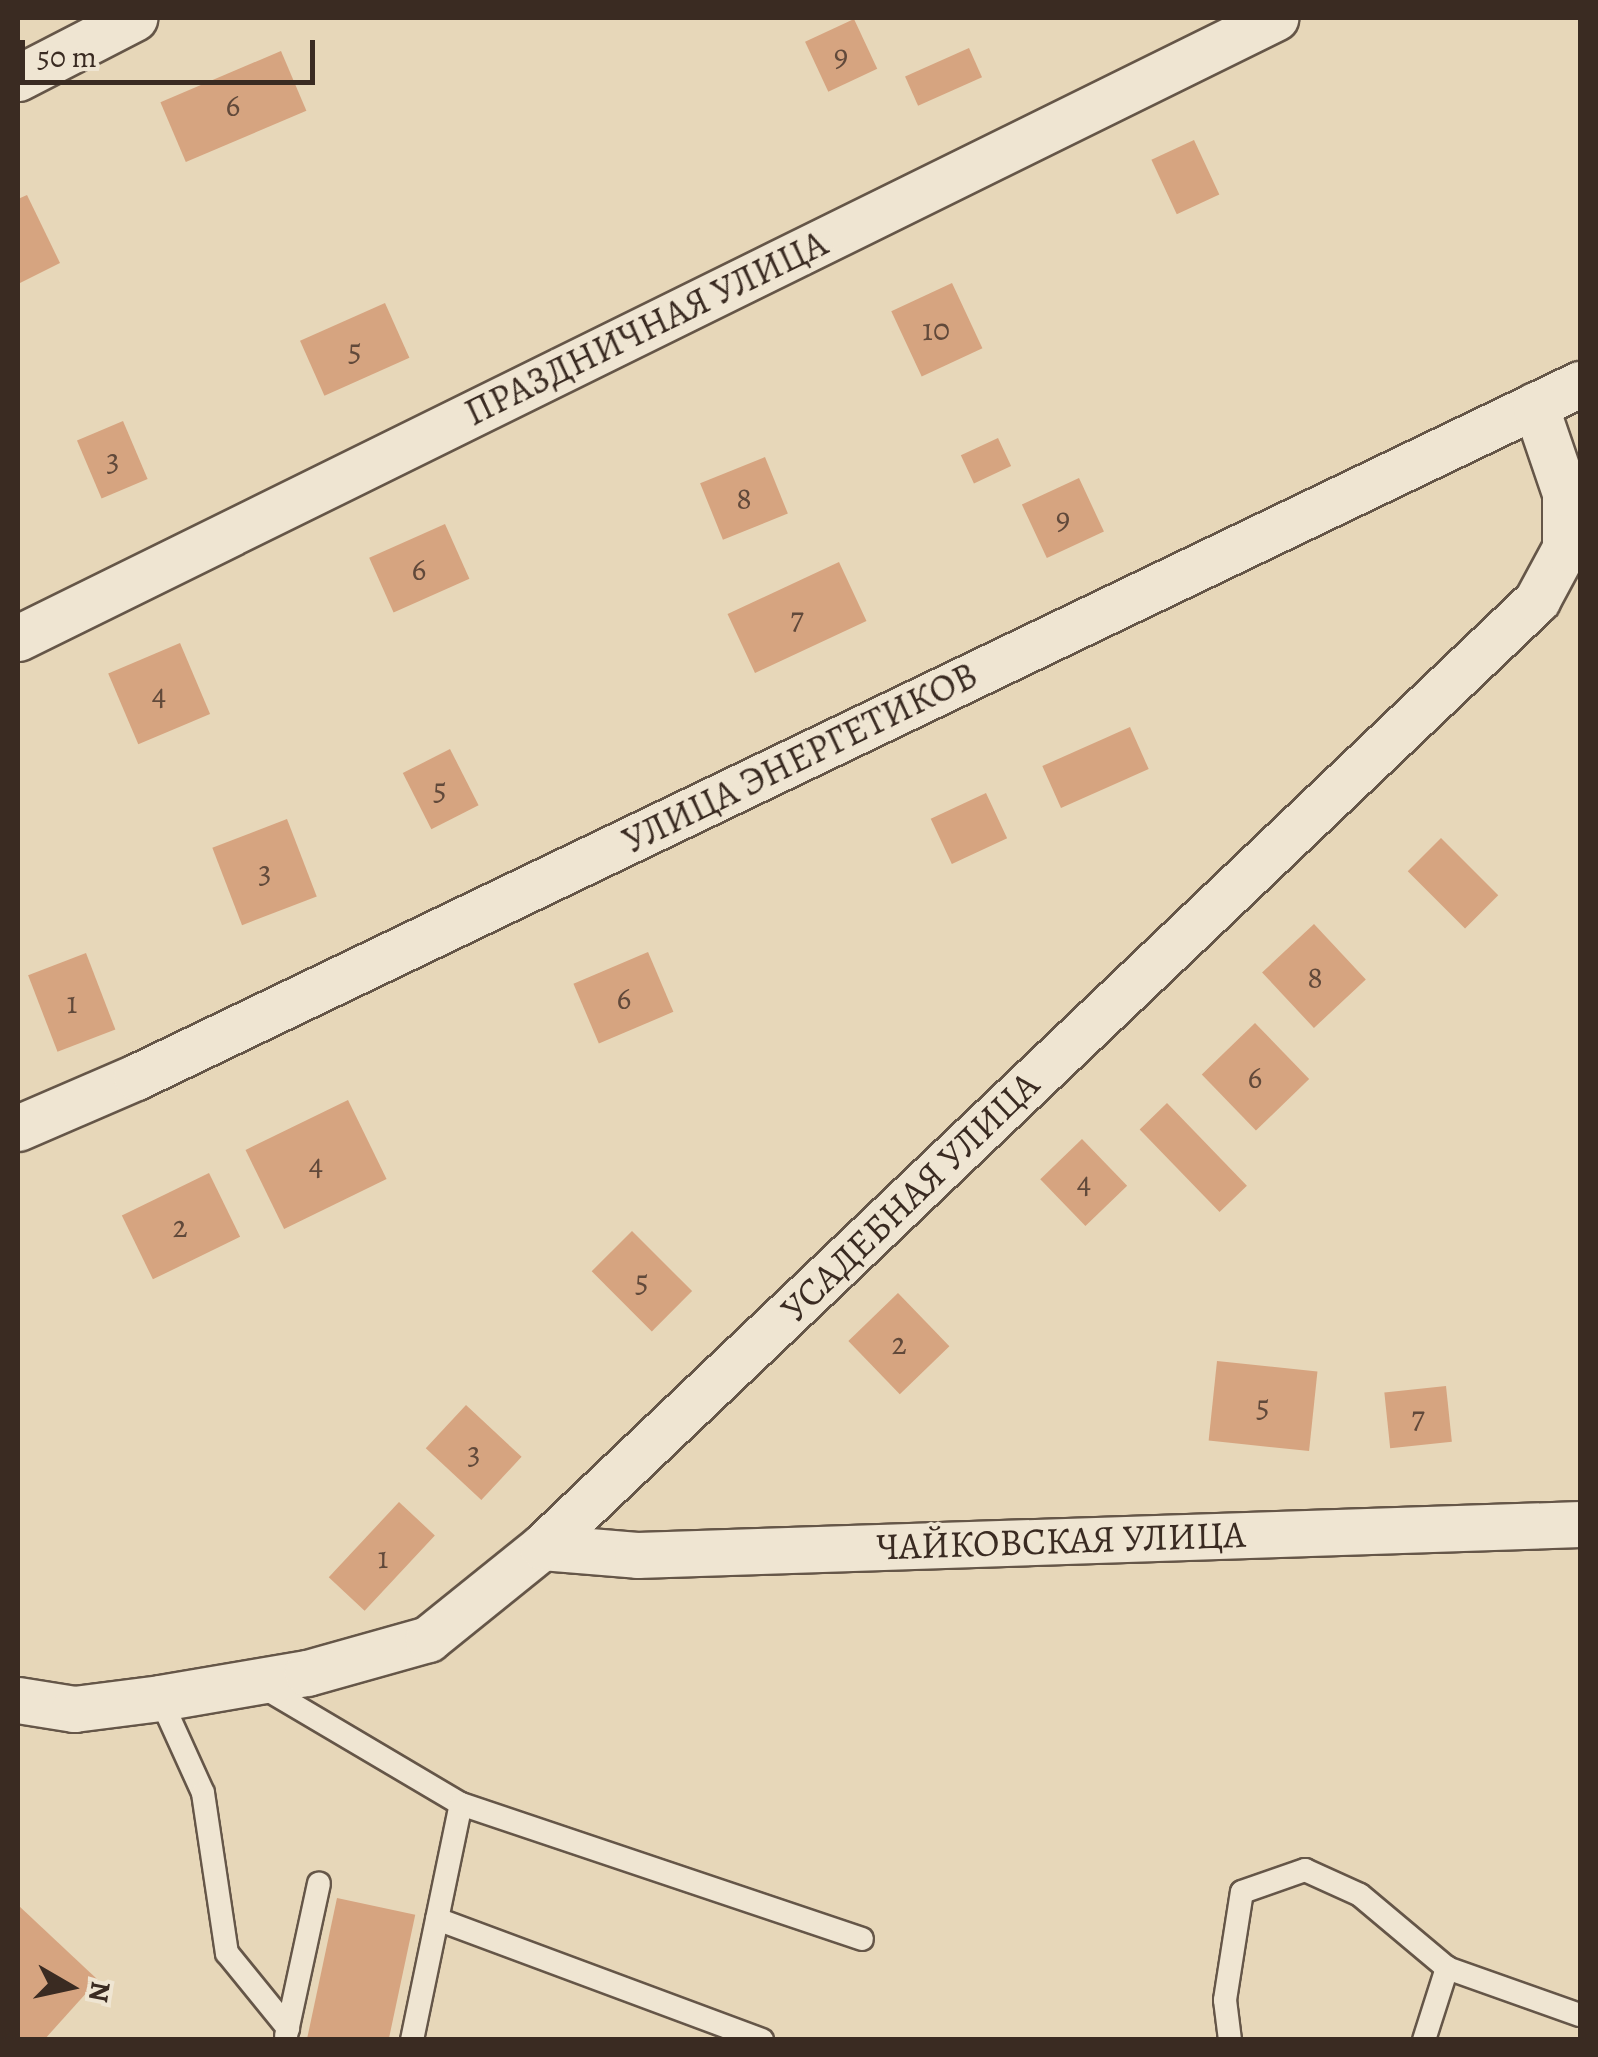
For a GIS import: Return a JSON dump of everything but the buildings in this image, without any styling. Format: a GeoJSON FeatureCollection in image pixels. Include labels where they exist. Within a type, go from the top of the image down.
{"type":"FeatureCollection","features":[{"type":"Feature","properties":{"kind":"street"},"geometry":{"type":"LineString","coordinates":[[18,78],[134,18]]}},
{"type":"Feature","properties":{"kind":"street","name":"ПРАЗДНИЧНАЯ УЛИЦА"},"geometry":{"type":"LineString","coordinates":[[18,638],[1276,18]]}},
{"type":"Feature","properties":{"kind":"street","name":"УЛИЦА ЭНЕРГЕТИКОВ"},"geometry":{"type":"LineString","coordinates":[[18,1128],[136,1077],[1580,384]]}},
{"type":"Feature","properties":{"kind":"street","name":"УСАДЕБНАЯ УЛИЦА"},"geometry":{"type":"LineString","coordinates":[[18,1700],[74,1709],[160,1698],[256,1682],[428,1639],[542,1548],[1537,600],[1565,548],[1565,492],[1535,406]]}},
{"type":"Feature","properties":{"kind":"street","name":"ЧАЙКОВСКАЯ УЛИЦА"},"geometry":{"type":"LineString","coordinates":[[542,1548],[637,1556],[1580,1524]]}},
{"type":"Feature","properties":{"kind":"lane"},"geometry":{"type":"LineString","coordinates":[[256,1682],[461,1804],[862,1939]]}},
{"type":"Feature","properties":{"kind":"lane"},"geometry":{"type":"LineString","coordinates":[[160,1698],[203,1793],[226,1953],[287,2034]]}},
{"type":"Feature","properties":{"kind":"lane"},"geometry":{"type":"LineString","coordinates":[[412,2040],[461,1804]]}},
{"type":"Feature","properties":{"kind":"lane"},"geometry":{"type":"LineString","coordinates":[[1230,2040],[1225,2000],[1242,1892],[1304,1870],[1360,1895],[1447,1968],[1580,2015]]}},
{"type":"Feature","properties":{"kind":"lane"},"geometry":{"type":"LineString","coordinates":[[287,2034],[319,1884]]}},
{"type":"Feature","properties":{"kind":"lane"},"geometry":{"type":"LineString","coordinates":[[437,1919],[762,2040]]}},
{"type":"Feature","properties":{"kind":"lane"},"geometry":{"type":"LineString","coordinates":[[1424,2040],[1447,1968]]}}]}
